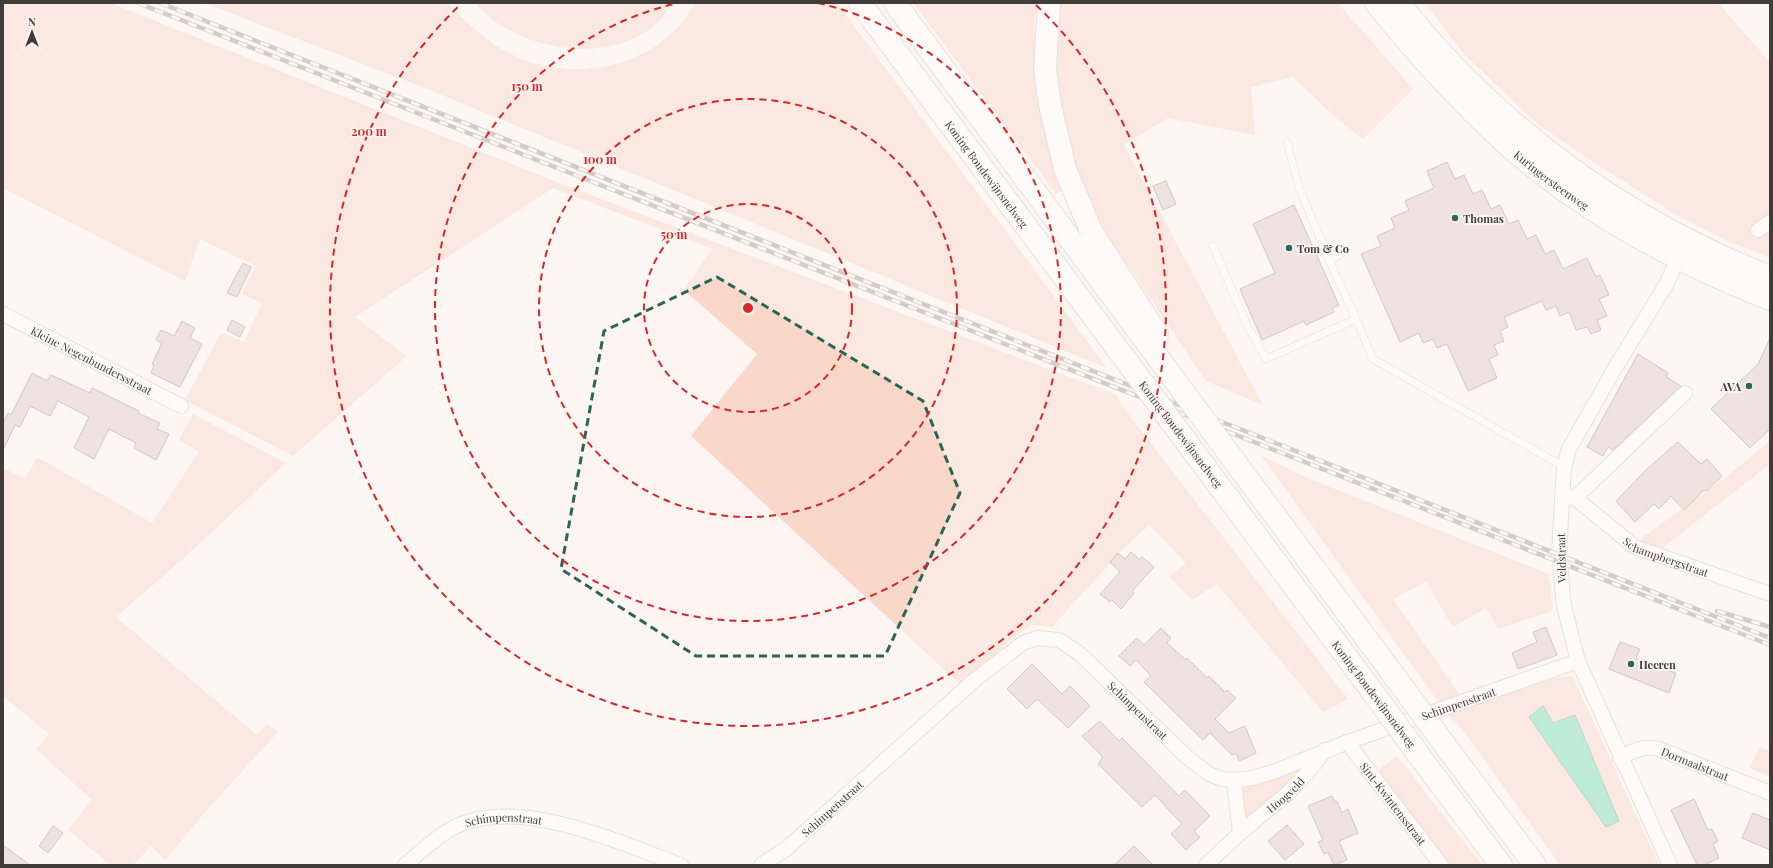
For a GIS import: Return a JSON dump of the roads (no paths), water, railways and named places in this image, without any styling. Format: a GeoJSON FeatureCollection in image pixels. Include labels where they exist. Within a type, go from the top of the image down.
{"type":"FeatureCollection","features":[{"type":"Feature","properties":{"kind":"main road","name":"Koning Boudewijnsnelweg"},"geometry":{"type":"LineString","coordinates":[[860,3],[1501,865]]}},
{"type":"Feature","properties":{"kind":"main road"},"geometry":{"type":"LineString","coordinates":[[895,3],[1535,865]]}},
{"type":"Feature","properties":{"kind":"main road"},"geometry":{"type":"LineString","coordinates":[[1049,3],[1045,70],[1050,105],[1065,169],[1092,233],[1160,339],[1165,367]]}},
{"type":"Feature","properties":{"kind":"main road","name":"Kuringersteenweg"},"geometry":{"type":"LineString","coordinates":[[1376,3],[1438,77],[1511,147],[1554,182],[1614,223],[1678,259],[1770,299]]}},
{"type":"Feature","properties":{"kind":"main road","name":"Kuringersteenweg"},"geometry":{"type":"LineString","coordinates":[[1406,7],[1422,32],[1462,76],[1517,126],[1563,164],[1625,206],[1686,240],[1770,277]]}},
{"type":"Feature","properties":{"kind":"street","name":"Veldstraat"},"geometry":{"type":"LineString","coordinates":[[1670,865],[1620,758],[1578,661],[1564,606],[1559,568],[1569,497],[1564,467],[1569,449],[1618,363],[1666,285],[1678,259]]}},
{"type":"Feature","properties":{"kind":"street","name":"Kleine Negenbundersstraat"},"geometry":{"type":"LineString","coordinates":[[3,314],[181,406]]}},
{"type":"Feature","properties":{"kind":"street"},"geometry":{"type":"LineString","coordinates":[[1569,497],[1685,392]]}},
{"type":"Feature","properties":{"kind":"street","name":"Schampbergstraat"},"geometry":{"type":"LineString","coordinates":[[1569,497],[1636,548],[1770,594]]}},
{"type":"Feature","properties":{"kind":"street","name":"Schimpenstraat"},"geometry":{"type":"LineString","coordinates":[[761,865],[786,849],[977,678],[1023,643],[1037,638],[1059,640],[1080,654],[1188,758],[1209,774],[1222,779],[1234,780],[1254,778],[1273,772],[1325,750],[1578,661]]}},
{"type":"Feature","properties":{"kind":"street","name":"Sint-Kwintensstraat"},"geometry":{"type":"LineString","coordinates":[[1347,742],[1441,865]]}},
{"type":"Feature","properties":{"kind":"street","name":"Dormaalstraat"},"geometry":{"type":"LineString","coordinates":[[1620,758],[1640,748],[1648,747],[1659,749],[1770,793]]}},
{"type":"Feature","properties":{"kind":"street","name":"Hoogveld"},"geometry":{"type":"LineString","coordinates":[[1206,865],[1240,833],[1287,794],[1309,771],[1325,750]]}},
{"type":"Feature","properties":{"kind":"street"},"geometry":{"type":"LineString","coordinates":[[1234,780],[1240,833]]}},
{"type":"Feature","properties":{"kind":"street","name":"Schimpenstraat"},"geometry":{"type":"LineString","coordinates":[[405,865],[438,838],[464,824],[490,817],[511,816],[534,819],[586,831],[681,865]]}},
{"type":"Feature","properties":{"kind":"lane"},"geometry":{"type":"LineString","coordinates":[[1287,142],[1300,190],[1373,359],[1564,467]]}},
{"type":"Feature","properties":{"kind":"lane"},"geometry":{"type":"LineString","coordinates":[[1213,246],[1248,326],[1266,359],[1356,319]]}},
{"type":"Feature","properties":{"kind":"lane"},"geometry":{"type":"LineString","coordinates":[[1330,262],[1339,255]]}},
{"type":"Feature","properties":{"kind":"railway"},"geometry":{"type":"LineString","coordinates":[[138,3],[1770,645]]}},
{"type":"Feature","properties":{"kind":"railway"},"geometry":{"type":"LineString","coordinates":[[160,3],[1770,638]]}},
{"type":"Feature","properties":{"kind":"railway"},"geometry":{"type":"LineString","coordinates":[[1717,611],[1770,627]]}},
{"type":"Feature","properties":{"kind":"place","name":"Thomas"},"geometry":{"type":"Point","coordinates":[1455,218]}},
{"type":"Feature","properties":{"kind":"place","name":"Tom & Co"},"geometry":{"type":"Point","coordinates":[1289,248]}},
{"type":"Feature","properties":{"kind":"place","name":"AVA"},"geometry":{"type":"Point","coordinates":[1749,386]}},
{"type":"Feature","properties":{"kind":"place","name":"Heeren"},"geometry":{"type":"Point","coordinates":[1631,664]}}]}
